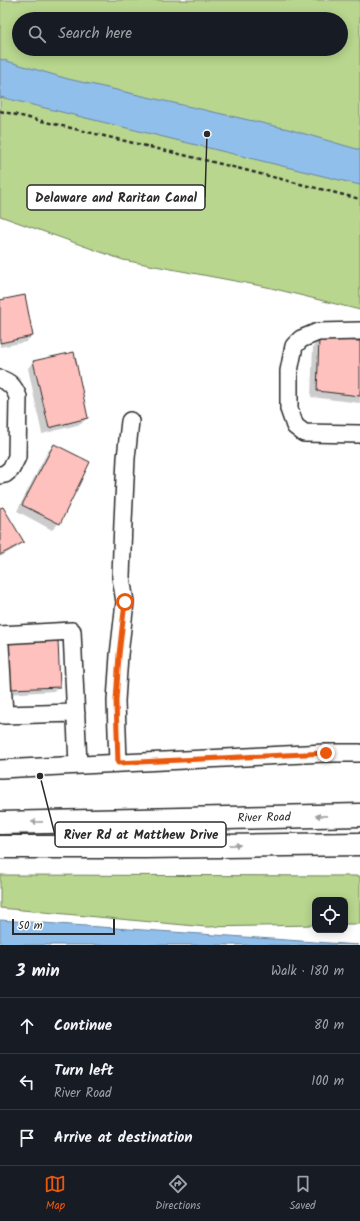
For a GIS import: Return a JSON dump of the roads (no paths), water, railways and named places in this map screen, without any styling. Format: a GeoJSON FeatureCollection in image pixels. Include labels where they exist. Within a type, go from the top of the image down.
{"type":"FeatureCollection","features":[{"type":"Feature","properties":{"kind":"highway","name":"River Road"},"geometry":{"type":"LineString","coordinates":[[0,823],[360,815]]}},
{"type":"Feature","properties":{"kind":"highway"},"geometry":{"type":"LineString","coordinates":[[0,847],[145,847],[360,844]]}},
{"type":"Feature","properties":{"kind":"street"},"geometry":{"type":"LineString","coordinates":[[360,331],[318,332],[301,339],[294,346],[289,371],[289,409],[295,426],[304,433],[360,434]]}},
{"type":"Feature","properties":{"kind":"street"},"geometry":{"type":"LineString","coordinates":[[0,379],[8,382],[15,389],[18,397],[17,457],[11,469],[2,475]]}},
{"type":"Feature","properties":{"kind":"street"},"geometry":{"type":"LineString","coordinates":[[118,763],[116,701],[125,602],[121,577],[122,522],[130,421]]}},
{"type":"Feature","properties":{"kind":"street"},"geometry":{"type":"LineString","coordinates":[[0,635],[72,631],[78,765]]}},
{"type":"Feature","properties":{"kind":"street"},"geometry":{"type":"LineString","coordinates":[[0,645],[4,715],[76,714]]}},
{"type":"Feature","properties":{"kind":"street"},"geometry":{"type":"LineString","coordinates":[[0,769],[360,753]]}},
{"type":"Feature","properties":{"kind":"water"},"geometry":{"type":"Polygon","coordinates":[[[0,59],[68,79],[288,129],[360,150],[360,185],[0,97],[0,59]]]}},
{"type":"Feature","properties":{"kind":"water"},"geometry":{"type":"Polygon","coordinates":[[[0,920],[358,945],[0,945],[0,920]]]}},
{"type":"Feature","properties":{"kind":"place","name":"Delaware and Raritan Canal"},"geometry":{"type":"Point","coordinates":[207,134]}},
{"type":"Feature","properties":{"kind":"place","name":"River Rd at Matthew Drive"},"geometry":{"type":"Point","coordinates":[40,776]}}]}
